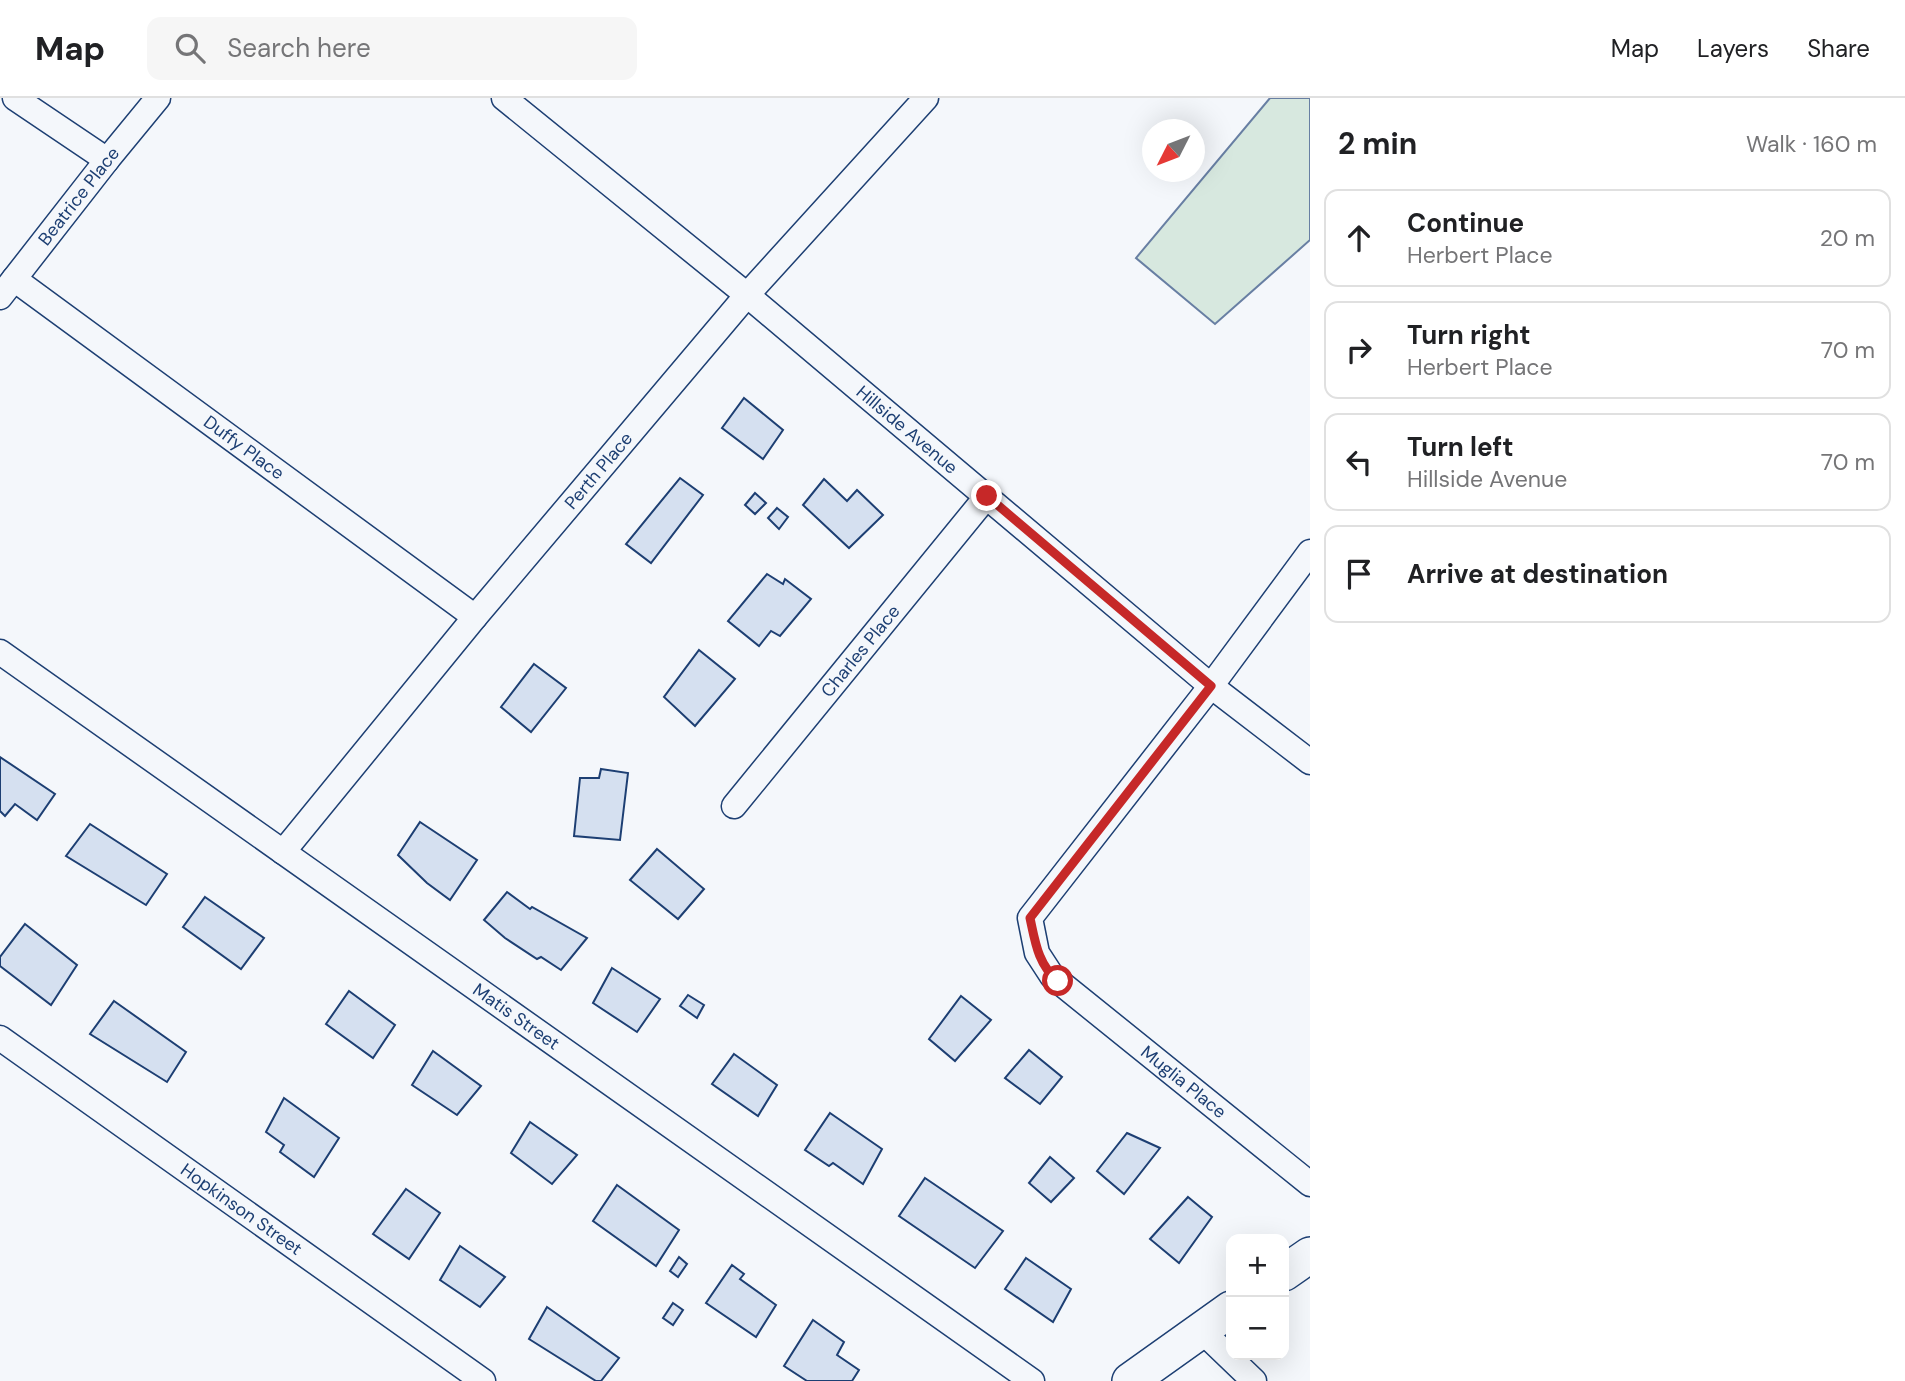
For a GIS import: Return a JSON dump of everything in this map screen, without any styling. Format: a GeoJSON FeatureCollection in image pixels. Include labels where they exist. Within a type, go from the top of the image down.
{"type":"FeatureCollection","features":[{"type":"Feature","properties":{"kind":"main road"},"geometry":{"type":"LineString","coordinates":[[1289,1270],[1310,1255]]}},
{"type":"Feature","properties":{"kind":"main road"},"geometry":{"type":"LineString","coordinates":[[1130,1381],[1226,1312]]}},
{"type":"Feature","properties":{"kind":"street"},"geometry":{"type":"LineString","coordinates":[[15,98],[107,160]]}},
{"type":"Feature","properties":{"kind":"street","name":"Beatrice Place"},"geometry":{"type":"LineString","coordinates":[[7,288],[158,98]]}},
{"type":"Feature","properties":{"kind":"street","name":"Hillside Avenue"},"geometry":{"type":"LineString","coordinates":[[503,98],[747,295],[1211,686],[1310,762]]}},
{"type":"Feature","properties":{"kind":"street","name":"Perth Place"},"geometry":{"type":"LineString","coordinates":[[284,852],[475,617],[747,295],[926,98]]}},
{"type":"Feature","properties":{"kind":"street","name":"Duffy Place"},"geometry":{"type":"LineString","coordinates":[[7,288],[475,617]]}},
{"type":"Feature","properties":{"kind":"street","name":"Charles Place"},"geometry":{"type":"LineString","coordinates":[[734,806],[987,496]]}},
{"type":"Feature","properties":{"kind":"street","name":"Muglia Place"},"geometry":{"type":"LineString","coordinates":[[1310,552],[1211,686],[1030,918],[1037,953],[1052,976],[1310,1184]]}},
{"type":"Feature","properties":{"kind":"street","name":"Matis Street"},"geometry":{"type":"LineString","coordinates":[[0,652],[1032,1381]]}},
{"type":"Feature","properties":{"kind":"street","name":"Hopkinson Street"},"geometry":{"type":"LineString","coordinates":[[0,1038],[483,1381]]}},
{"type":"Feature","properties":{"kind":"street"},"geometry":{"type":"LineString","coordinates":[[1201,1330],[1254,1381]]}},
{"type":"Feature","properties":{"kind":"shaded area"},"geometry":{"type":"Polygon","coordinates":[[[1270,98],[1310,98],[1310,240],[1215,324],[1136,258],[1200,182],[1205,182],[1205,176],[1270,98]]]}},
{"type":"Feature","properties":{"kind":"building"},"geometry":{"type":"Polygon","coordinates":[[[744,398],[783,430],[763,459],[722,428],[744,398]]]}},
{"type":"Feature","properties":{"kind":"building"},"geometry":{"type":"Polygon","coordinates":[[[680,478],[703,495],[651,563],[626,544],[680,478]]]}},
{"type":"Feature","properties":{"kind":"building"},"geometry":{"type":"Polygon","coordinates":[[[824,479],[847,501],[857,490],[883,515],[849,548],[803,505],[824,479]]]}},
{"type":"Feature","properties":{"kind":"building"},"geometry":{"type":"Polygon","coordinates":[[[755,493],[766,503],[755,514],[745,505],[755,493]]]}},
{"type":"Feature","properties":{"kind":"building"},"geometry":{"type":"Polygon","coordinates":[[[777,508],[788,517],[779,529],[768,518],[777,508]]]}},
{"type":"Feature","properties":{"kind":"building"},"geometry":{"type":"Polygon","coordinates":[[[767,574],[783,584],[785,579],[811,599],[780,636],[771,631],[759,646],[728,621],[767,574]]]}},
{"type":"Feature","properties":{"kind":"building"},"geometry":{"type":"Polygon","coordinates":[[[699,650],[735,679],[695,726],[664,697],[699,650]]]}},
{"type":"Feature","properties":{"kind":"building"},"geometry":{"type":"Polygon","coordinates":[[[534,664],[566,688],[531,732],[501,707],[534,664]]]}},
{"type":"Feature","properties":{"kind":"building"},"geometry":{"type":"Polygon","coordinates":[[[0,757],[55,794],[37,820],[15,804],[5,816],[0,811],[0,757]]]}},
{"type":"Feature","properties":{"kind":"building"},"geometry":{"type":"Polygon","coordinates":[[[601,769],[628,773],[620,840],[574,836],[580,778],[599,778],[601,769]]]}},
{"type":"Feature","properties":{"kind":"building"},"geometry":{"type":"Polygon","coordinates":[[[420,822],[477,860],[450,900],[427,883],[398,855],[420,822]]]}},
{"type":"Feature","properties":{"kind":"building"},"geometry":{"type":"Polygon","coordinates":[[[90,824],[167,874],[146,905],[66,856],[90,824]]]}},
{"type":"Feature","properties":{"kind":"building"},"geometry":{"type":"Polygon","coordinates":[[[657,849],[704,889],[678,919],[630,880],[657,849]]]}},
{"type":"Feature","properties":{"kind":"building"},"geometry":{"type":"Polygon","coordinates":[[[507,892],[530,909],[532,907],[587,938],[561,970],[541,957],[537,959],[484,920],[507,892]]]}},
{"type":"Feature","properties":{"kind":"building"},"geometry":{"type":"Polygon","coordinates":[[[205,897],[264,938],[241,969],[183,927],[205,897]]]}},
{"type":"Feature","properties":{"kind":"building"},"geometry":{"type":"Polygon","coordinates":[[[25,924],[77,965],[51,1005],[0,966],[0,957],[25,924]]]}},
{"type":"Feature","properties":{"kind":"building"},"geometry":{"type":"Polygon","coordinates":[[[612,968],[660,999],[637,1032],[593,1003],[612,968]]]}},
{"type":"Feature","properties":{"kind":"building"},"geometry":{"type":"Polygon","coordinates":[[[349,991],[395,1025],[373,1058],[326,1024],[349,991]]]}},
{"type":"Feature","properties":{"kind":"building"},"geometry":{"type":"Polygon","coordinates":[[[688,995],[704,1005],[697,1018],[680,1006],[688,995]]]}},
{"type":"Feature","properties":{"kind":"building"},"geometry":{"type":"Polygon","coordinates":[[[961,996],[991,1020],[955,1061],[929,1039],[961,996]]]}},
{"type":"Feature","properties":{"kind":"building"},"geometry":{"type":"Polygon","coordinates":[[[114,1001],[186,1052],[167,1082],[90,1034],[114,1001]]]}},
{"type":"Feature","properties":{"kind":"building"},"geometry":{"type":"Polygon","coordinates":[[[1029,1050],[1062,1077],[1040,1104],[1005,1078],[1029,1050]]]}},
{"type":"Feature","properties":{"kind":"building"},"geometry":{"type":"Polygon","coordinates":[[[433,1051],[481,1086],[457,1115],[412,1085],[433,1051]]]}},
{"type":"Feature","properties":{"kind":"building"},"geometry":{"type":"Polygon","coordinates":[[[734,1054],[777,1085],[758,1116],[712,1084],[734,1054]]]}},
{"type":"Feature","properties":{"kind":"building"},"geometry":{"type":"Polygon","coordinates":[[[284,1098],[339,1138],[314,1177],[280,1152],[284,1145],[266,1132],[284,1098]]]}},
{"type":"Feature","properties":{"kind":"building"},"geometry":{"type":"Polygon","coordinates":[[[830,1113],[882,1149],[863,1184],[833,1163],[829,1166],[805,1150],[830,1113]]]}},
{"type":"Feature","properties":{"kind":"building"},"geometry":{"type":"Polygon","coordinates":[[[530,1122],[577,1155],[552,1184],[511,1153],[530,1122]]]}},
{"type":"Feature","properties":{"kind":"building"},"geometry":{"type":"Polygon","coordinates":[[[1127,1133],[1160,1148],[1124,1194],[1097,1171],[1127,1133]]]}},
{"type":"Feature","properties":{"kind":"building"},"geometry":{"type":"Polygon","coordinates":[[[1050,1157],[1074,1178],[1051,1202],[1029,1183],[1050,1157]]]}},
{"type":"Feature","properties":{"kind":"building"},"geometry":{"type":"Polygon","coordinates":[[[925,1178],[1003,1231],[975,1268],[899,1216],[925,1178]]]}},
{"type":"Feature","properties":{"kind":"building"},"geometry":{"type":"Polygon","coordinates":[[[617,1185],[679,1230],[656,1266],[593,1221],[617,1185]]]}},
{"type":"Feature","properties":{"kind":"building"},"geometry":{"type":"Polygon","coordinates":[[[406,1189],[440,1213],[409,1259],[373,1234],[406,1189]]]}},
{"type":"Feature","properties":{"kind":"building"},"geometry":{"type":"Polygon","coordinates":[[[1188,1197],[1212,1217],[1179,1263],[1150,1239],[1188,1197]]]}},
{"type":"Feature","properties":{"kind":"building"},"geometry":{"type":"Polygon","coordinates":[[[460,1246],[505,1277],[480,1307],[440,1280],[460,1246]]]}},
{"type":"Feature","properties":{"kind":"building"},"geometry":{"type":"Polygon","coordinates":[[[679,1257],[687,1264],[678,1277],[670,1271],[679,1257]]]}},
{"type":"Feature","properties":{"kind":"building"},"geometry":{"type":"Polygon","coordinates":[[[1026,1258],[1071,1289],[1053,1322],[1005,1289],[1026,1258]]]}},
{"type":"Feature","properties":{"kind":"building"},"geometry":{"type":"Polygon","coordinates":[[[732,1265],[744,1274],[740,1279],[776,1305],[756,1337],[706,1303],[732,1265]]]}},
{"type":"Feature","properties":{"kind":"building"},"geometry":{"type":"Polygon","coordinates":[[[673,1303],[683,1310],[673,1325],[663,1318],[673,1303]]]}},
{"type":"Feature","properties":{"kind":"building"},"geometry":{"type":"Polygon","coordinates":[[[547,1307],[619,1358],[601,1381],[596,1381],[529,1339],[547,1307]]]}},
{"type":"Feature","properties":{"kind":"building"},"geometry":{"type":"Polygon","coordinates":[[[813,1320],[844,1342],[837,1355],[859,1370],[852,1381],[807,1381],[784,1366],[813,1320]]]}},
{"type":"Feature","properties":{"kind":"route"},"geometry":{"type":"LineString","coordinates":[[987,496],[1211,686],[1030,918],[1037,953],[1058,981]]}}]}
